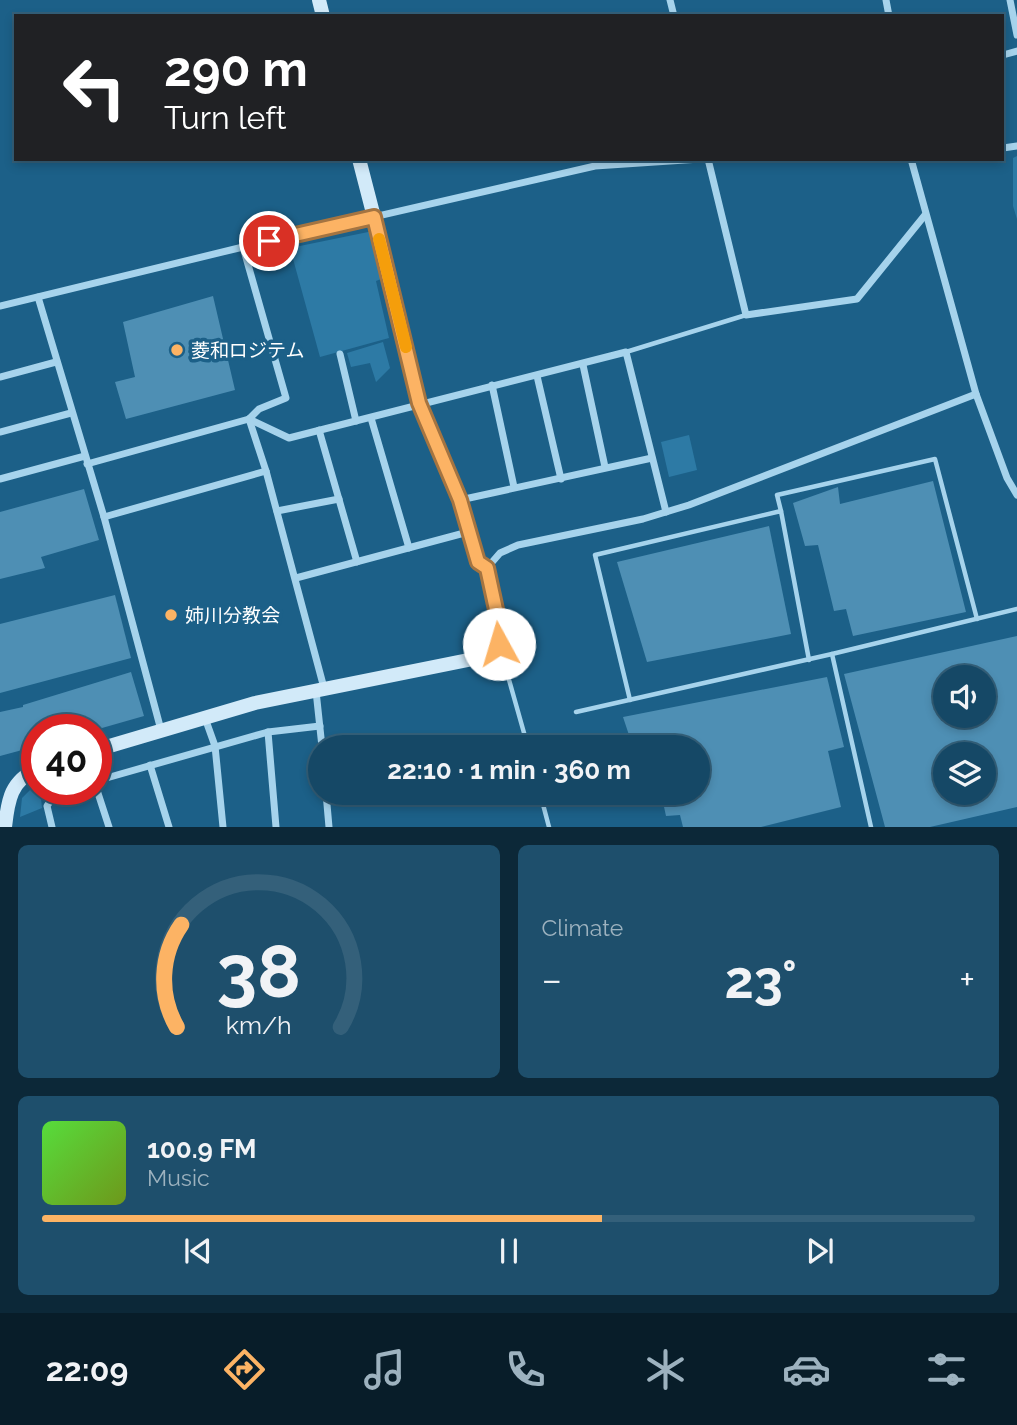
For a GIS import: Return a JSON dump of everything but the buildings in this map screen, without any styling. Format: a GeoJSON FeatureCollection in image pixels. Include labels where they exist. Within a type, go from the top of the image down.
{"type":"FeatureCollection","features":[{"type":"Feature","properties":{"kind":"street"},"geometry":{"type":"LineString","coordinates":[[1010,0],[1017,35]]}},
{"type":"Feature","properties":{"kind":"street"},"geometry":{"type":"LineString","coordinates":[[112,745],[204,717],[320,689],[483,657],[499,644],[500,628],[487,568],[478,562],[460,500],[419,403],[360,161]]}},
{"type":"Feature","properties":{"kind":"street"},"geometry":{"type":"LineString","coordinates":[[0,306],[595,166],[670,161]]}},
{"type":"Feature","properties":{"kind":"street"},"geometry":{"type":"LineString","coordinates":[[708,161],[746,315],[857,299],[925,215]]}},
{"type":"Feature","properties":{"kind":"street"},"geometry":{"type":"LineString","coordinates":[[912,161],[976,394],[1007,478],[1017,495]]}},
{"type":"Feature","properties":{"kind":"street"},"geometry":{"type":"LineString","coordinates":[[0,479],[249,419],[259,409],[286,398],[243,247]]}},
{"type":"Feature","properties":{"kind":"street"},"geometry":{"type":"LineString","coordinates":[[38,297],[104,517],[161,731]]}},
{"type":"Feature","properties":{"kind":"street"},"geometry":{"type":"LineString","coordinates":[[249,419],[289,438],[626,352],[667,512]]}},
{"type":"Feature","properties":{"kind":"street"},"geometry":{"type":"LineString","coordinates":[[340,354],[356,421]]}},
{"type":"Feature","properties":{"kind":"street"},"geometry":{"type":"LineString","coordinates":[[0,377],[56,362]]}},
{"type":"Feature","properties":{"kind":"street"},"geometry":{"type":"LineString","coordinates":[[583,365],[605,467]]}},
{"type":"Feature","properties":{"kind":"street"},"geometry":{"type":"LineString","coordinates":[[537,376],[561,478]]}},
{"type":"Feature","properties":{"kind":"street"},"geometry":{"type":"LineString","coordinates":[[492,385],[514,487]]}},
{"type":"Feature","properties":{"kind":"street"},"geometry":{"type":"LineString","coordinates":[[487,568],[500,553],[518,545],[689,505],[976,394]]}},
{"type":"Feature","properties":{"kind":"street"},"geometry":{"type":"LineString","coordinates":[[0,432],[71,413]]}},
{"type":"Feature","properties":{"kind":"street"},"geometry":{"type":"LineString","coordinates":[[371,418],[409,548]]}},
{"type":"Feature","properties":{"kind":"street"},"geometry":{"type":"LineString","coordinates":[[249,419],[296,578],[320,689],[321,735]]}},
{"type":"Feature","properties":{"kind":"street"},"geometry":{"type":"LineString","coordinates":[[320,430],[357,562]]}},
{"type":"Feature","properties":{"kind":"street"},"geometry":{"type":"LineString","coordinates":[[460,500],[652,458]]}},
{"type":"Feature","properties":{"kind":"street"},"geometry":{"type":"LineString","coordinates":[[104,517],[266,471]]}},
{"type":"Feature","properties":{"kind":"street"},"geometry":{"type":"LineString","coordinates":[[277,511],[339,499]]}},
{"type":"Feature","properties":{"kind":"street"},"geometry":{"type":"LineString","coordinates":[[296,578],[468,532]]}},
{"type":"Feature","properties":{"kind":"street"},"geometry":{"type":"LineString","coordinates":[[204,717],[215,746],[223,827]]}},
{"type":"Feature","properties":{"kind":"street"},"geometry":{"type":"LineString","coordinates":[[112,776],[268,732],[320,726]]}},
{"type":"Feature","properties":{"kind":"street"},"geometry":{"type":"LineString","coordinates":[[268,732],[276,827]]}},
{"type":"Feature","properties":{"kind":"street"},"geometry":{"type":"LineString","coordinates":[[150,765],[168,826]]}},
{"type":"Feature","properties":{"kind":"street"},"geometry":{"type":"LineString","coordinates":[[5,827],[11,791],[21,779]]}},
{"type":"Feature","properties":{"kind":"street"},"geometry":{"type":"LineString","coordinates":[[48,805],[52,827]]}},
{"type":"Feature","properties":{"kind":"street"},"geometry":{"type":"LineString","coordinates":[[102,805],[109,827]]}},
{"type":"Feature","properties":{"kind":"street"},"geometry":{"type":"LineString","coordinates":[[327,805],[329,827]]}},
{"type":"Feature","properties":{"kind":"lane"},"geometry":{"type":"LineString","coordinates":[[626,352],[746,315]]}},
{"type":"Feature","properties":{"kind":"lane"},"geometry":{"type":"LineString","coordinates":[[809,660],[777,495],[934,459],[977,619]]}},
{"type":"Feature","properties":{"kind":"lane"},"geometry":{"type":"LineString","coordinates":[[630,700],[595,555],[781,511]]}},
{"type":"Feature","properties":{"kind":"lane"},"geometry":{"type":"LineString","coordinates":[[576,712],[809,660],[1017,609]]}},
{"type":"Feature","properties":{"kind":"lane"},"geometry":{"type":"LineString","coordinates":[[499,644],[525,735]]}},
{"type":"Feature","properties":{"kind":"lane"},"geometry":{"type":"LineString","coordinates":[[832,654],[870,827]]}},
{"type":"Feature","properties":{"kind":"lane"},"geometry":{"type":"LineString","coordinates":[[543,805],[549,827]]}},
{"type":"Feature","properties":{"kind":"shaded area"},"geometry":{"type":"Polygon","coordinates":[[[1017,156],[1017,219],[1013,206],[1013,158],[1017,156]]]}},
{"type":"Feature","properties":{"kind":"shaded area"},"geometry":{"type":"Polygon","coordinates":[[[373,231],[389,276],[376,281],[389,338],[320,357],[290,248],[373,231]]]}},
{"type":"Feature","properties":{"kind":"shaded area"},"geometry":{"type":"Polygon","coordinates":[[[383,342],[390,368],[376,382],[370,363],[351,367],[347,353],[383,342]]]}},
{"type":"Feature","properties":{"kind":"shaded area"},"geometry":{"type":"Polygon","coordinates":[[[689,435],[697,470],[669,477],[661,442],[689,435]]]}},
{"type":"Feature","properties":{"kind":"shaded area"},"geometry":{"type":"Polygon","coordinates":[[[21,805],[42,805],[42,808],[20,817],[21,805]]]}},
{"type":"Feature","properties":{"kind":"slow traffic"},"geometry":{"type":"LineString","coordinates":[[379,239],[406,347]]}},
{"type":"Feature","properties":{"kind":"place","name":"菱和ロジテム"},"geometry":{"type":"Point","coordinates":[177,350]}},
{"type":"Feature","properties":{"kind":"place","name":"姉川分教会"},"geometry":{"type":"Point","coordinates":[171,615]}},
{"type":"Feature","properties":{"kind":"route"},"geometry":{"type":"LineString","coordinates":[[269,241],[374,217],[419,403],[460,500],[478,562],[487,568],[500,628],[499,644]]}}]}
